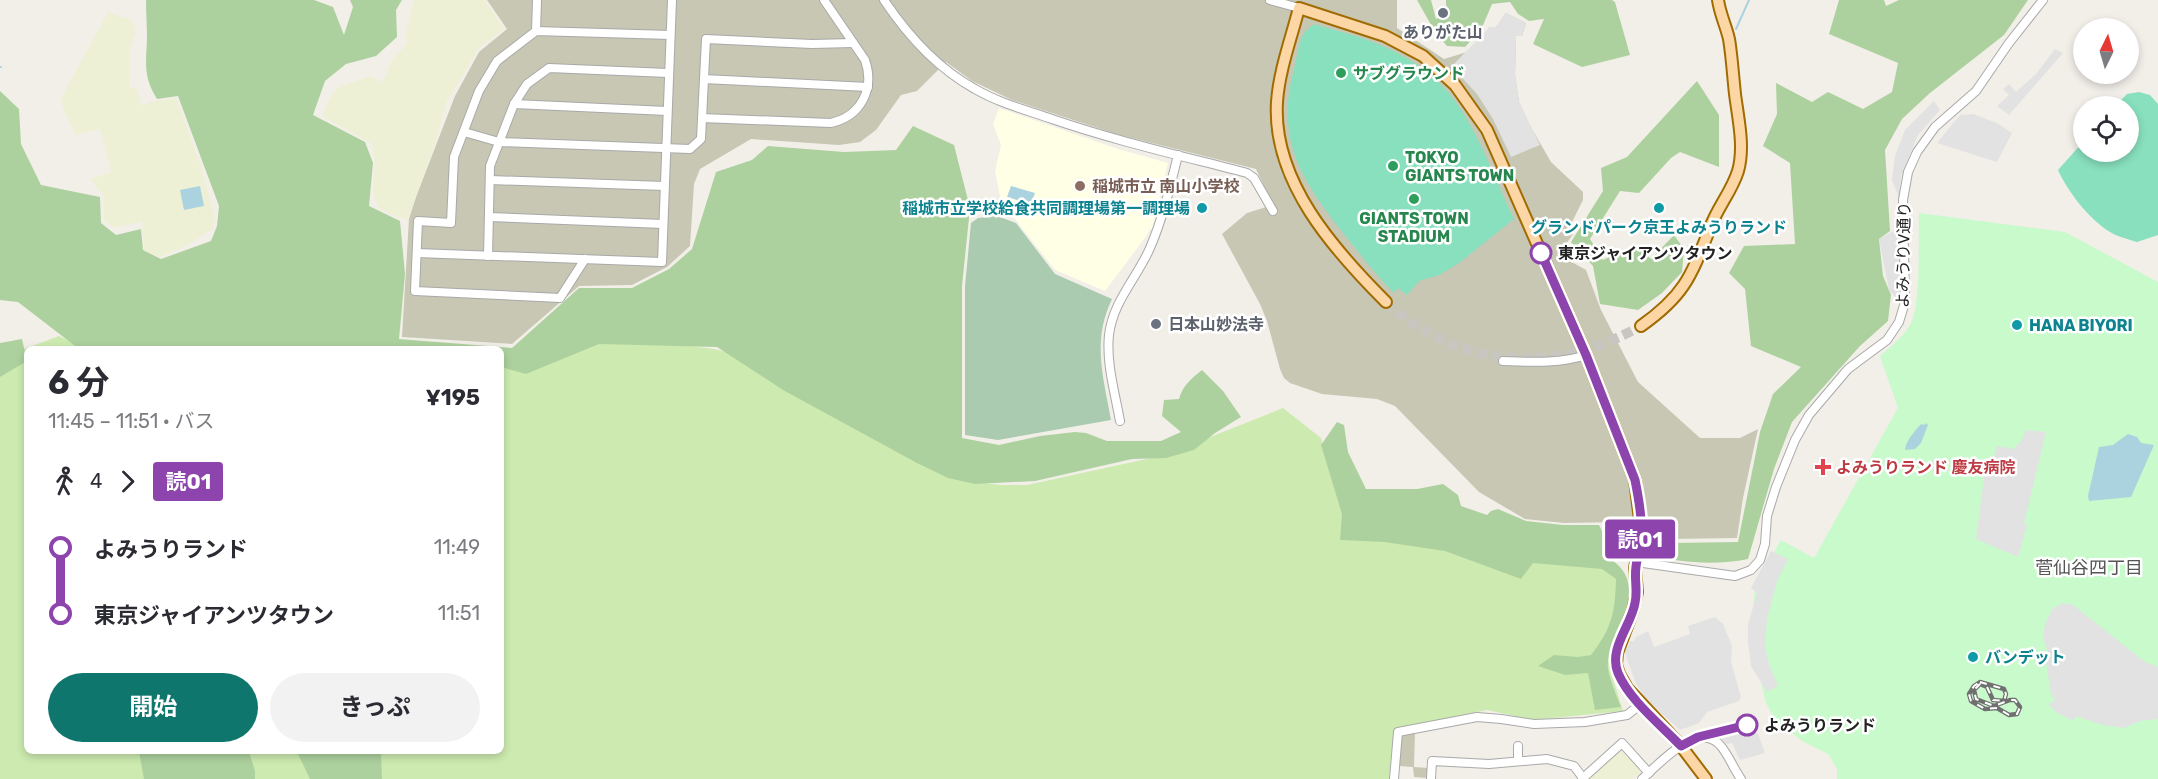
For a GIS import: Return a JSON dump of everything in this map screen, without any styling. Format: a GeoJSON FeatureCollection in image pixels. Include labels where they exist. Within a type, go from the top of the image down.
{"type":"FeatureCollection","features":[{"type":"Feature","properties":{"kind":"main road"},"geometry":{"type":"LineString","coordinates":[[1641,326],[1664,308],[1688,282],[1715,215],[1739,169],[1740,137],[1733,72],[1728,38],[1720,16],[1718,0]]}},
{"type":"Feature","properties":{"kind":"main road"},"geometry":{"type":"LineString","coordinates":[[1386,303],[1353,267],[1316,219],[1293,183],[1282,155],[1277,128],[1278,89],[1299,8],[1364,28],[1405,45],[1439,69],[1455,85],[1487,130],[1586,355],[1635,480],[1641,528],[1636,562],[1637,592],[1635,605],[1619,642],[1616,665],[1627,688],[1681,746],[1706,779]]}},
{"type":"Feature","properties":{"kind":"street"},"geometry":{"type":"LineString","coordinates":[[536,31],[537,0]]}},
{"type":"Feature","properties":{"kind":"street"},"geometry":{"type":"LineString","coordinates":[[417,253],[662,262],[672,0]]}},
{"type":"Feature","properties":{"kind":"street"},"geometry":{"type":"LineString","coordinates":[[702,118],[831,123],[852,115],[864,100],[868,87],[868,70],[865,60],[825,0]]}},
{"type":"Feature","properties":{"kind":"street"},"geometry":{"type":"LineString","coordinates":[[884,0],[906,31],[933,59],[959,79],[988,96],[1120,141],[1251,175],[1273,211]]}},
{"type":"Feature","properties":{"kind":"street"},"geometry":{"type":"LineString","coordinates":[[1270,0],[1299,8]]}},
{"type":"Feature","properties":{"kind":"street","name":"よみうりV通り"},"geometry":{"type":"LineString","coordinates":[[1636,562],[1735,576],[1747,572],[1756,565],[1763,551],[1767,516],[1776,488],[1801,426],[1848,369],[1890,336],[1902,315],[1905,296],[1903,200],[1906,177],[1914,157],[1935,127],[1979,87],[2009,43],[2043,0]]}},
{"type":"Feature","properties":{"kind":"street"},"geometry":{"type":"LineString","coordinates":[[585,259],[560,298],[415,291],[418,221],[451,223],[454,157],[479,91],[497,61],[536,31],[670,35]]}},
{"type":"Feature","properties":{"kind":"street"},"geometry":{"type":"LineString","coordinates":[[464,132],[500,142],[690,149],[701,139],[706,39],[812,44],[853,43]]}},
{"type":"Feature","properties":{"kind":"street"},"geometry":{"type":"LineString","coordinates":[[488,256],[490,166],[514,104],[527,84],[549,68],[668,73]]}},
{"type":"Feature","properties":{"kind":"street"},"geometry":{"type":"LineString","coordinates":[[704,79],[868,87]]}},
{"type":"Feature","properties":{"kind":"street"},"geometry":{"type":"LineString","coordinates":[[514,104],[667,111]]}},
{"type":"Feature","properties":{"kind":"street"},"geometry":{"type":"LineString","coordinates":[[1120,421],[1109,362],[1110,325],[1120,300],[1149,251],[1157,231],[1178,156]]}},
{"type":"Feature","properties":{"kind":"street"},"geometry":{"type":"LineString","coordinates":[[490,180],[664,186]]}},
{"type":"Feature","properties":{"kind":"street"},"geometry":{"type":"LineString","coordinates":[[489,217],[663,224]]}},
{"type":"Feature","properties":{"kind":"street"},"geometry":{"type":"LineString","coordinates":[[1503,361],[1568,360],[1586,355]]}},
{"type":"Feature","properties":{"kind":"street"},"geometry":{"type":"LineString","coordinates":[[1394,779],[1398,732],[1477,717],[1501,718],[1533,724],[1585,722],[1627,715],[1641,704]]}},
{"type":"Feature","properties":{"kind":"street"},"geometry":{"type":"LineString","coordinates":[[1431,779],[1432,761],[1489,764],[1547,759],[1574,766],[1582,778],[1622,743],[1645,776],[1681,746],[1698,737],[1710,737],[1721,746],[1731,766],[1741,779]]}},
{"type":"Feature","properties":{"kind":"street"},"geometry":{"type":"LineString","coordinates":[[1518,746],[1518,760]]}},
{"type":"Feature","properties":{"kind":"shaded area"},"geometry":{"type":"Polygon","coordinates":[[[415,0],[485,0],[504,29],[479,48],[446,103],[434,147],[408,219],[400,218],[378,208],[373,192],[375,161],[372,144],[322,116],[337,88],[369,76],[383,82],[392,60],[407,44],[406,31],[415,0]]]}},
{"type":"Feature","properties":{"kind":"shaded area"},"geometry":{"type":"Polygon","coordinates":[[[487,0],[1397,0],[1397,28],[1444,59],[1467,52],[1490,27],[1496,27],[1506,13],[1526,23],[1522,36],[1516,36],[1515,75],[1519,102],[1551,162],[1583,192],[1583,200],[1572,222],[1576,230],[1563,248],[1570,261],[1586,270],[1601,310],[1638,382],[1700,438],[1740,438],[1758,429],[1737,538],[1670,539],[1635,553],[1635,542],[1621,522],[1564,523],[1525,519],[1479,492],[1395,406],[1377,399],[1322,394],[1290,383],[1284,378],[1280,369],[1260,304],[1222,234],[1247,213],[1273,205],[1256,169],[1116,134],[1012,100],[972,81],[946,62],[917,91],[901,95],[876,130],[860,142],[839,145],[751,139],[700,169],[694,184],[690,246],[667,267],[632,285],[579,286],[512,344],[402,337],[409,219],[416,197],[455,96],[479,52],[507,29],[487,0]]]}},
{"type":"Feature","properties":{"kind":"shaded area"},"geometry":{"type":"Polygon","coordinates":[[[108,12],[133,21],[136,32],[130,48],[129,88],[136,88],[142,106],[150,102],[176,98],[201,167],[215,217],[213,229],[186,246],[160,257],[144,250],[142,221],[115,228],[104,221],[104,196],[90,179],[111,172],[100,129],[75,135],[60,100],[108,12]]]}},
{"type":"Feature","properties":{"kind":"shaded area"},"geometry":{"type":"Polygon","coordinates":[[[1506,13],[1526,23],[1522,36],[1516,36],[1515,75],[1519,102],[1540,145],[1511,157],[1493,119],[1477,94],[1453,65],[1490,27],[1496,27],[1506,13]]]}},
{"type":"Feature","properties":{"kind":"shaded area"},"geometry":{"type":"Polygon","coordinates":[[[2055,49],[2063,53],[2009,115],[1997,106],[2009,95],[2003,89],[2009,84],[2016,92],[2036,74],[2055,49]]]}},
{"type":"Feature","properties":{"kind":"shaded area"},"geometry":{"type":"Polygon","coordinates":[[[1934,101],[1940,110],[1918,135],[1901,176],[1899,198],[1892,180],[1895,156],[1905,130],[1934,101]]]}},
{"type":"Feature","properties":{"kind":"shaded area","name":"稲城市立 南山小学校"},"geometry":{"type":"Polygon","coordinates":[[[999,108],[1118,149],[1168,163],[1152,229],[1105,291],[1055,270],[1001,201],[995,171],[1001,145],[993,124],[999,108]]]}},
{"type":"Feature","properties":{"kind":"shaded area"},"geometry":{"type":"Polygon","coordinates":[[[1973,114],[1997,123],[2012,133],[1997,162],[1937,143],[1960,115],[1973,114]]]}},
{"type":"Feature","properties":{"kind":"shaded area"},"geometry":{"type":"Polygon","coordinates":[[[997,216],[1016,223],[1055,274],[1112,299],[1102,329],[1101,344],[1101,359],[1111,420],[998,440],[965,435],[965,286],[971,223],[978,218],[997,216]]]}},
{"type":"Feature","properties":{"kind":"shaded area"},"geometry":{"type":"Polygon","coordinates":[[[1897,229],[1901,304],[1889,290],[1879,239],[1897,229]]]}},
{"type":"Feature","properties":{"kind":"shaded area"},"geometry":{"type":"Polygon","coordinates":[[[2026,430],[2046,432],[2018,557],[1976,539],[1985,470],[1990,470],[1997,446],[2014,449],[2022,440],[2026,430]]]}},
{"type":"Feature","properties":{"kind":"shaded area"},"geometry":{"type":"Polygon","coordinates":[[[1771,551],[1788,559],[1777,581],[1767,619],[1765,646],[1778,686],[1767,692],[1751,666],[1748,625],[1757,593],[1751,588],[1771,551]]]}},
{"type":"Feature","properties":{"kind":"shaded area"},"geometry":{"type":"Polygon","coordinates":[[[2063,603],[2073,605],[2145,662],[2158,667],[2158,719],[2140,721],[2124,728],[2103,725],[2076,716],[2073,721],[2056,712],[2048,704],[2055,701],[2051,694],[2045,656],[2047,649],[2043,638],[2045,624],[2053,608],[2063,603]]]}},
{"type":"Feature","properties":{"kind":"shaded area"},"geometry":{"type":"Polygon","coordinates":[[[1715,617],[1723,624],[1732,646],[1731,662],[1741,697],[1739,701],[1707,712],[1699,723],[1680,730],[1647,700],[1636,684],[1624,650],[1627,649],[1630,641],[1634,641],[1636,637],[1648,631],[1654,647],[1690,634],[1688,626],[1715,617]]]}},
{"type":"Feature","properties":{"kind":"shaded area"},"geometry":{"type":"Polygon","coordinates":[[[1749,730],[1758,734],[1765,753],[1740,760],[1732,743],[1727,744],[1718,736],[1749,730]]]}},
{"type":"Feature","properties":{"kind":"shaded area"},"geometry":{"type":"Polygon","coordinates":[[[1415,731],[1414,767],[1428,768],[1427,778],[1414,777],[1413,767],[1399,766],[1401,736],[1415,731]]]}},
{"type":"Feature","properties":{"kind":"shaded area"},"geometry":{"type":"Polygon","coordinates":[[[1621,749],[1625,750],[1641,772],[1632,779],[1587,779],[1621,749]]]}},
{"type":"Feature","properties":{"kind":"green space"},"geometry":{"type":"Polygon","coordinates":[[[146,0],[314,0],[333,7],[344,35],[353,7],[350,0],[402,0],[396,10],[397,37],[376,56],[346,64],[325,81],[313,115],[365,142],[373,163],[369,206],[400,221],[405,274],[399,339],[487,346],[75,346],[18,302],[0,300],[0,91],[19,109],[21,144],[41,185],[100,197],[101,223],[116,235],[141,229],[143,250],[161,259],[211,241],[217,226],[219,206],[178,96],[157,99],[149,83],[146,63],[146,0]]]}},
{"type":"Feature","properties":{"kind":"green space"},"geometry":{"type":"Polygon","coordinates":[[[1417,0],[1431,0],[1436,19],[1450,11],[1446,0],[1612,0],[1615,2],[1630,55],[1582,67],[1533,44],[1544,19],[1529,21],[1518,14],[1510,2],[1492,4],[1481,30],[1465,47],[1447,46],[1435,32],[1417,0]]]}},
{"type":"Feature","properties":{"kind":"green space"},"geometry":{"type":"Polygon","coordinates":[[[1839,0],[1884,0],[1886,6],[1899,0],[2028,0],[2004,35],[1930,93],[1902,119],[1885,150],[1890,231],[1879,239],[1883,276],[1891,295],[1888,321],[1860,346],[1792,422],[1774,469],[1748,559],[1697,562],[1647,555],[1671,543],[1738,542],[1760,432],[1773,394],[1801,367],[1751,346],[1745,289],[1729,273],[1744,246],[1795,244],[1790,163],[1763,146],[1777,114],[1776,83],[1812,102],[1828,92],[1863,109],[1892,92],[1898,63],[1829,34],[1839,0]]]}},
{"type":"Feature","properties":{"kind":"green space","name":"TOKYO GIANTS TOWN"},"geometry":{"type":"Polygon","coordinates":[[[1314,24],[1389,49],[1408,59],[1434,78],[1448,92],[1467,120],[1514,219],[1459,263],[1439,275],[1419,281],[1407,295],[1398,288],[1394,293],[1380,279],[1315,195],[1296,157],[1290,138],[1289,94],[1300,41],[1305,32],[1314,24]]]}},
{"type":"Feature","properties":{"kind":"green space"},"geometry":{"type":"Polygon","coordinates":[[[1697,81],[1719,115],[1719,167],[1680,152],[1671,158],[1639,193],[1620,191],[1590,239],[1603,260],[1635,245],[1651,259],[1674,235],[1684,249],[1682,272],[1662,293],[1638,310],[1600,304],[1593,266],[1571,242],[1603,191],[1601,168],[1627,157],[1697,81]]]}},
{"type":"Feature","properties":{"kind":"green space"},"geometry":{"type":"Polygon","coordinates":[[[2139,92],[2150,95],[2158,104],[2158,235],[2137,242],[2113,234],[2094,220],[2073,196],[2058,170],[2073,153],[2073,162],[2139,162],[2139,96],[2125,96],[2139,92]]]}},
{"type":"Feature","properties":{"kind":"green space"},"geometry":{"type":"Polygon","coordinates":[[[913,126],[954,145],[970,208],[962,286],[962,438],[999,445],[1040,436],[1075,432],[1086,433],[1107,441],[1161,441],[1181,432],[1162,416],[1164,400],[1179,399],[1185,386],[1202,370],[1223,391],[1241,417],[1215,433],[1194,450],[1166,458],[1132,459],[1035,481],[975,484],[948,478],[917,463],[783,390],[717,347],[599,344],[526,374],[504,368],[504,347],[512,348],[579,288],[632,288],[669,269],[692,249],[716,172],[752,160],[768,146],[844,152],[896,150],[913,126]]]}},
{"type":"Feature","properties":{"kind":"green space","name":"よみうりランド"},"geometry":{"type":"Polygon","coordinates":[[[1919,213],[2065,232],[2158,282],[2158,779],[1837,779],[1837,769],[1828,754],[1802,741],[1775,719],[1766,703],[1751,642],[1755,585],[1781,540],[1814,558],[1898,408],[1880,356],[1906,331],[1915,311],[1918,284],[1919,213]]]}},
{"type":"Feature","properties":{"kind":"green space"},"geometry":{"type":"Polygon","coordinates":[[[59,336],[81,346],[32,346],[59,336]]]}},
{"type":"Feature","properties":{"kind":"green space"},"geometry":{"type":"Polygon","coordinates":[[[578,338],[658,342],[714,349],[747,357],[966,481],[1001,485],[1027,485],[1165,455],[1283,408],[1321,438],[1349,534],[1455,542],[1620,572],[1611,673],[1623,711],[1533,720],[1487,710],[1394,729],[1389,779],[0,779],[0,358],[24,349],[24,754],[504,754],[504,358],[578,338]]]}},
{"type":"Feature","properties":{"kind":"green space"},"geometry":{"type":"Polygon","coordinates":[[[22,339],[24,363],[0,377],[0,343],[22,339]]]}},
{"type":"Feature","properties":{"kind":"green space"},"geometry":{"type":"Polygon","coordinates":[[[1337,422],[1344,425],[1348,452],[1366,489],[1417,489],[1443,484],[1458,495],[1461,506],[1487,515],[1498,509],[1526,521],[1563,525],[1599,525],[1613,552],[1612,560],[1623,571],[1628,582],[1629,595],[1626,608],[1608,662],[1610,678],[1621,707],[1595,710],[1588,673],[1565,675],[1538,666],[1554,655],[1578,657],[1591,655],[1604,637],[1611,620],[1616,579],[1602,569],[1533,563],[1521,579],[1445,551],[1384,542],[1340,540],[1342,514],[1321,445],[1337,422]]]}},
{"type":"Feature","properties":{"kind":"green space"},"geometry":{"type":"Polygon","coordinates":[[[139,754],[250,754],[255,771],[255,779],[144,779],[139,754]]]}},
{"type":"Feature","properties":{"kind":"green space"},"geometry":{"type":"Polygon","coordinates":[[[298,754],[381,754],[382,779],[310,779],[298,754]]]}},
{"type":"Feature","properties":{"kind":"water"},"geometry":{"type":"Polygon","coordinates":[[[200,186],[204,206],[184,210],[180,190],[200,186]]]}},
{"type":"Feature","properties":{"kind":"water"},"geometry":{"type":"Polygon","coordinates":[[[1011,186],[1035,193],[1031,204],[1007,197],[1011,186]]]}},
{"type":"Feature","properties":{"kind":"water"},"geometry":{"type":"Polygon","coordinates":[[[1921,424],[1928,425],[1921,443],[1915,449],[1905,450],[1907,443],[1921,424]]]}},
{"type":"Feature","properties":{"kind":"water"},"geometry":{"type":"Polygon","coordinates":[[[2128,434],[2137,437],[2141,443],[2154,445],[2131,497],[2089,501],[2088,496],[2099,447],[2113,445],[2128,434]]]}},
{"type":"Feature","properties":{"kind":"waterway"},"geometry":{"type":"LineString","coordinates":[[1736,29],[1749,0]]}},
{"type":"Feature","properties":{"kind":"tunnel"},"geometry":{"type":"LineString","coordinates":[[1386,302],[1418,327],[1450,343],[1477,353],[1505,357],[1532,358],[1587,349],[1641,326]]}},
{"type":"Feature","properties":{"kind":"railway"},"geometry":{"type":"LineString","coordinates":[[1980,682],[2004,689],[2006,694],[2004,701],[1993,700],[1987,687],[1980,684],[1974,690],[1976,699],[1994,706],[2015,700],[2020,707],[2017,714],[2009,715],[1997,708],[1985,709],[1971,701],[1969,694],[1980,682]]}},
{"type":"Feature","properties":{"kind":"bus line","name":"読01"},"geometry":{"type":"LineString","coordinates":[[1541,253],[1586,355],[1628,460],[1639,499],[1641,528],[1639,554],[1635,568],[1637,592],[1635,605],[1619,642],[1616,665],[1619,674],[1627,688],[1681,746],[1698,737],[1747,725]]}},
{"type":"Feature","properties":{"kind":"place","name":"ありがた山"},"geometry":{"type":"Point","coordinates":[1443,13]}},
{"type":"Feature","properties":{"kind":"place","name":"サブグラウンド"},"geometry":{"type":"Point","coordinates":[1341,73]}},
{"type":"Feature","properties":{"kind":"place","name":"TOKYO GIANTS TOWN"},"geometry":{"type":"Point","coordinates":[1393,166]}},
{"type":"Feature","properties":{"kind":"place","name":"稲城市立 南山小学校"},"geometry":{"type":"Point","coordinates":[1080,186]}},
{"type":"Feature","properties":{"kind":"place","name":"GIANTS TOWN STADIUM"},"geometry":{"type":"Point","coordinates":[1414,199]}},
{"type":"Feature","properties":{"kind":"place","name":"稲城市立学校給食共同調理場第一調理場"},"geometry":{"type":"Point","coordinates":[1202,208]}},
{"type":"Feature","properties":{"kind":"place","name":"グランドパーク京王よみうりランド"},"geometry":{"type":"Point","coordinates":[1659,208]}},
{"type":"Feature","properties":{"kind":"place","name":"東京ジャイアンツタウン"},"geometry":{"type":"Point","coordinates":[1541,253]}},
{"type":"Feature","properties":{"kind":"place","name":"日本山妙法寺"},"geometry":{"type":"Point","coordinates":[1156,324]}},
{"type":"Feature","properties":{"kind":"place","name":"HANA BIYORI"},"geometry":{"type":"Point","coordinates":[2017,325]}},
{"type":"Feature","properties":{"kind":"place","name":"よみうりランド 慶友病院"},"geometry":{"type":"Point","coordinates":[1823,467]}},
{"type":"Feature","properties":{"kind":"place","name":"バンデット"},"geometry":{"type":"Point","coordinates":[1973,657]}},
{"type":"Feature","properties":{"kind":"place","name":"よみうりランド"},"geometry":{"type":"Point","coordinates":[1747,725]}},
{"type":"Feature","properties":{"kind":"district","name":"菅仙谷四丁目"},"geometry":{"type":"Point","coordinates":[2089,568]}}]}
